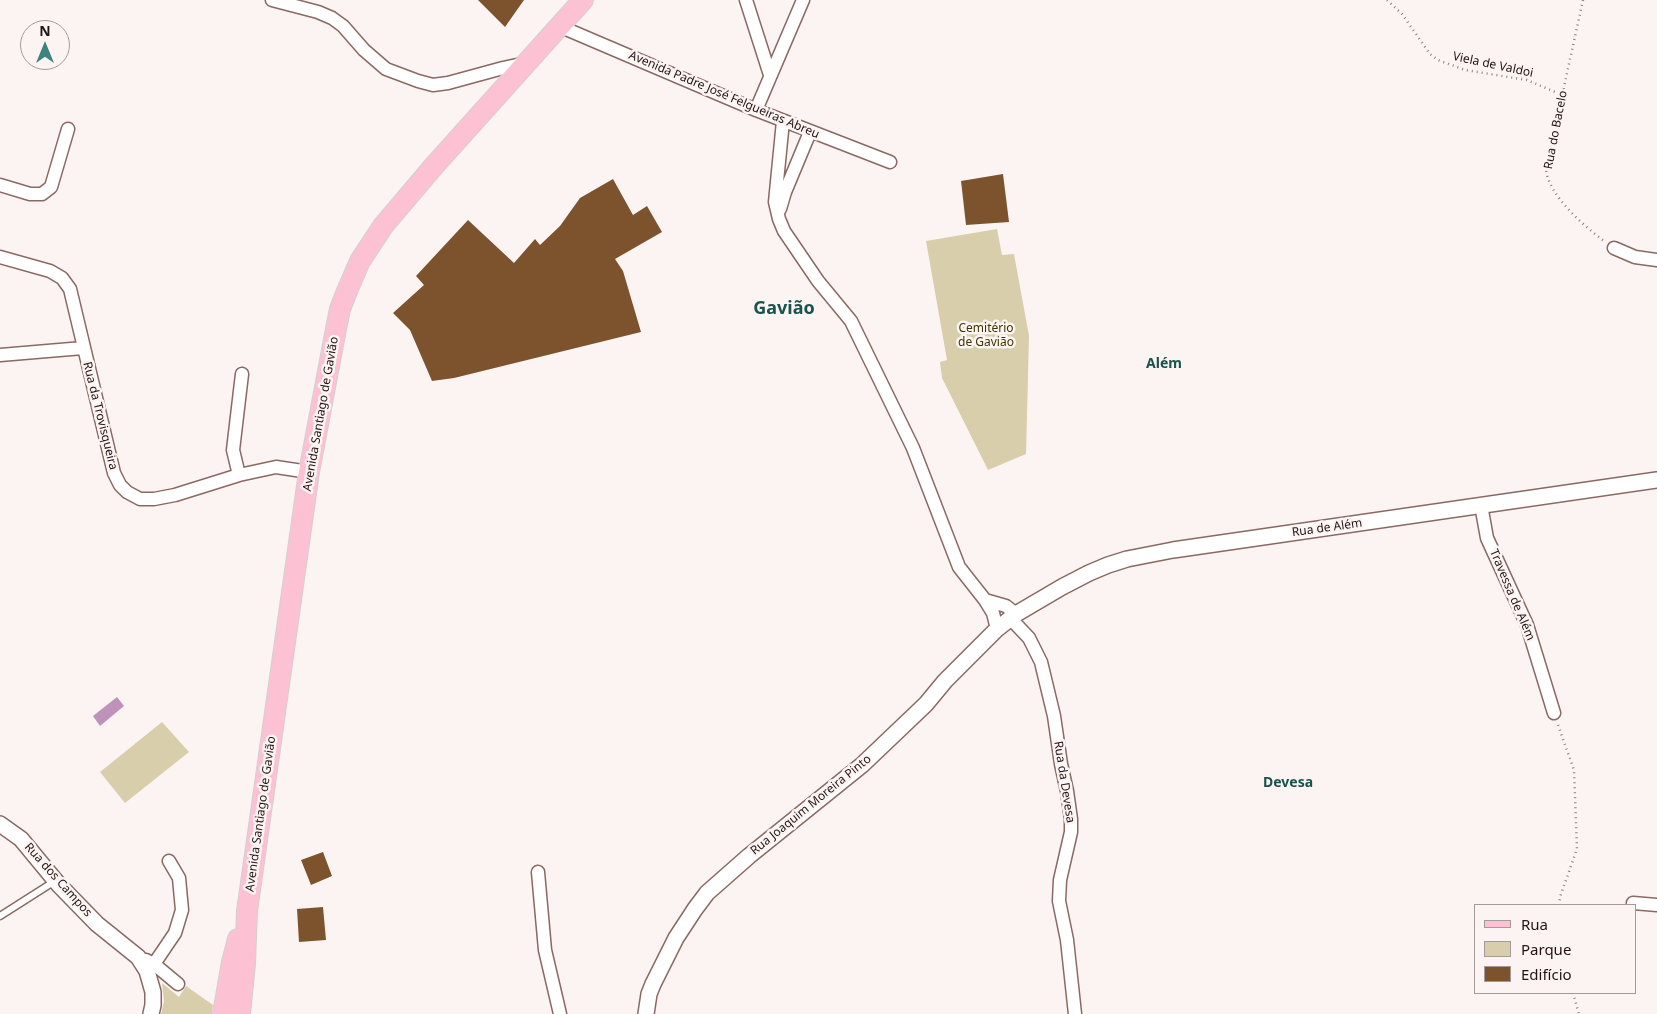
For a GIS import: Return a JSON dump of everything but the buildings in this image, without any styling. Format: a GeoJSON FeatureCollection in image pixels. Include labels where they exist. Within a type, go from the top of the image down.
{"type":"FeatureCollection","features":[{"type":"Feature","properties":{"kind":"main road","name":"Avenida Santiago de Gavião"},"geometry":{"type":"LineString","coordinates":[[240,1014],[246,964],[247,911],[309,472],[340,309],[360,262],[389,218],[583,0]]}},
{"type":"Feature","properties":{"kind":"main road","name":"Avenida Santiago de Gavião"},"geometry":{"type":"LineString","coordinates":[[223,1014],[232,962],[247,911]]}},
{"type":"Feature","properties":{"kind":"street"},"geometry":{"type":"LineString","coordinates":[[272,0],[318,12],[332,18],[343,26],[364,50],[386,69],[432,85],[448,83],[526,63]]}},
{"type":"Feature","properties":{"kind":"street"},"geometry":{"type":"LineString","coordinates":[[746,0],[770,75]]}},
{"type":"Feature","properties":{"kind":"street"},"geometry":{"type":"LineString","coordinates":[[756,110],[803,0]]}},
{"type":"Feature","properties":{"kind":"street","name":"Avenida Padre José Felgueiras Abreu"},"geometry":{"type":"LineString","coordinates":[[560,26],[756,110],[890,162]]}},
{"type":"Feature","properties":{"kind":"street"},"geometry":{"type":"LineString","coordinates":[[783,121],[775,202],[784,231],[818,281],[851,321],[913,448],[959,567],[993,613],[997,629]]}},
{"type":"Feature","properties":{"kind":"street"},"geometry":{"type":"LineString","coordinates":[[0,185],[30,194],[42,194],[51,187],[68,128]]}},
{"type":"Feature","properties":{"kind":"street"},"geometry":{"type":"LineString","coordinates":[[779,218],[785,192],[810,132]]}},
{"type":"Feature","properties":{"kind":"street"},"geometry":{"type":"LineString","coordinates":[[1614,248],[1634,257],[1657,260]]}},
{"type":"Feature","properties":{"kind":"street","name":"Rua da Trovisqueira"},"geometry":{"type":"LineString","coordinates":[[0,257],[50,271],[62,278],[70,289],[114,473],[120,484],[128,492],[140,499],[154,500],[239,475],[276,467],[309,472]]}},
{"type":"Feature","properties":{"kind":"street"},"geometry":{"type":"LineString","coordinates":[[0,355],[83,348]]}},
{"type":"Feature","properties":{"kind":"street"},"geometry":{"type":"LineString","coordinates":[[239,475],[233,450],[242,374]]}},
{"type":"Feature","properties":{"kind":"street","name":"Rua de Além"},"geometry":{"type":"LineString","coordinates":[[1014,616],[1080,578],[1108,565],[1127,559],[1173,550],[1657,480]]}},
{"type":"Feature","properties":{"kind":"street","name":"Travessa de Além"},"geometry":{"type":"LineString","coordinates":[[1481,505],[1487,538],[1527,625],[1554,713]]}},
{"type":"Feature","properties":{"kind":"street","name":"Rua da Devesa"},"geometry":{"type":"LineString","coordinates":[[985,600],[1006,606],[1029,638],[1040,662],[1054,716],[1060,764],[1067,791],[1071,819],[1071,832],[1060,880],[1059,901],[1075,1014]]}},
{"type":"Feature","properties":{"kind":"street","name":"Rua Joaquim Moreira Pinto"},"geometry":{"type":"LineString","coordinates":[[646,1014],[649,994],[676,938],[707,893],[726,875],[862,764],[926,704],[945,681],[997,629],[1014,616]]}},
{"type":"Feature","properties":{"kind":"street","name":"Rua dos Campos"},"geometry":{"type":"LineString","coordinates":[[0,824],[21,839],[55,881],[97,924],[150,968],[178,984]]}},
{"type":"Feature","properties":{"kind":"street"},"geometry":{"type":"LineString","coordinates":[[152,1014],[153,992],[150,968],[175,933],[182,910],[179,878],[169,861]]}},
{"type":"Feature","properties":{"kind":"street"},"geometry":{"type":"LineString","coordinates":[[538,872],[545,950],[560,1014]]}},
{"type":"Feature","properties":{"kind":"street"},"geometry":{"type":"LineString","coordinates":[[1637,904],[1657,905]]}},
{"type":"Feature","properties":{"kind":"lane"},"geometry":{"type":"LineString","coordinates":[[0,916],[55,881]]}},
{"type":"Feature","properties":{"kind":"path","name":"Viela de Valdoi"},"geometry":{"type":"LineString","coordinates":[[1387,0],[1402,14],[1430,54],[1438,60],[1465,70],[1527,80],[1562,95]]}},
{"type":"Feature","properties":{"kind":"path","name":"Rua do Bacelo"},"geometry":{"type":"LineString","coordinates":[[1583,0],[1546,162],[1547,176],[1553,190],[1572,213],[1591,232],[1614,248]]}},
{"type":"Feature","properties":{"kind":"path"},"geometry":{"type":"LineString","coordinates":[[1554,713],[1574,770],[1577,849],[1559,904]]}},
{"type":"Feature","properties":{"kind":"path"},"geometry":{"type":"LineString","coordinates":[[1572,994],[1579,1014]]}},
{"type":"Feature","properties":{"kind":"green space","name":"Cemitério de Gavião"},"geometry":{"type":"Polygon","coordinates":[[[997,229],[1002,255],[1014,254],[1029,336],[1026,454],[988,470],[942,378],[940,362],[947,360],[926,241],[997,229]]]}},
{"type":"Feature","properties":{"kind":"green space"},"geometry":{"type":"Polygon","coordinates":[[[162,722],[189,752],[125,803],[100,772],[162,722]]]}},
{"type":"Feature","properties":{"kind":"green space"},"geometry":{"type":"Polygon","coordinates":[[[162,983],[179,997],[186,986],[213,1005],[212,1014],[161,1014],[164,1001],[162,983]]]}},
{"type":"Feature","properties":{"kind":"shaded area"},"geometry":{"type":"Polygon","coordinates":[[[117,697],[124,706],[100,726],[93,716],[117,697]]]}},
{"type":"Feature","properties":{"kind":"district","name":"Gavião"},"geometry":{"type":"Point","coordinates":[784,309]}},
{"type":"Feature","properties":{"kind":"district","name":"Além"},"geometry":{"type":"Point","coordinates":[1164,364]}},
{"type":"Feature","properties":{"kind":"district","name":"Devesa"},"geometry":{"type":"Point","coordinates":[1288,783]}}]}
